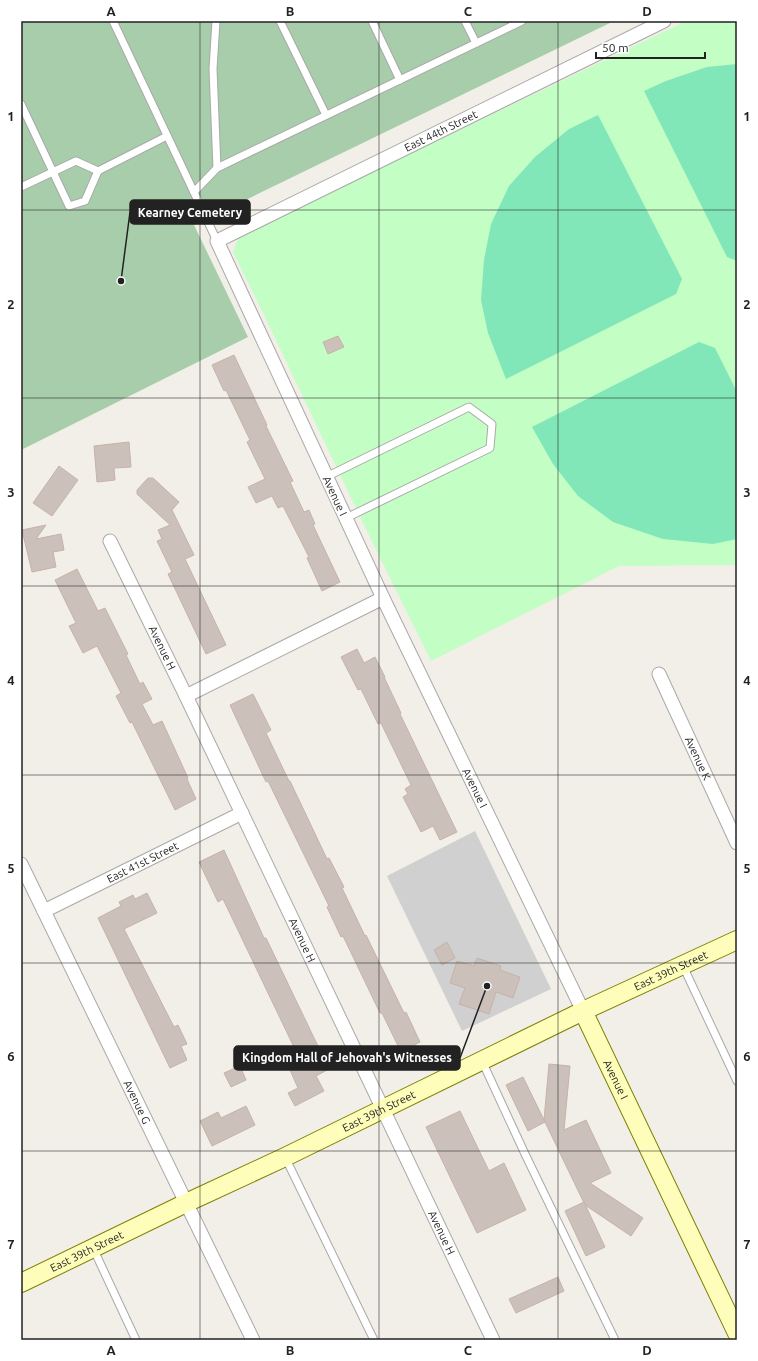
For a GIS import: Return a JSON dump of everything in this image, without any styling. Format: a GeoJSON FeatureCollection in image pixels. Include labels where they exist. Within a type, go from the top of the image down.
{"type":"FeatureCollection","features":[{"type":"Feature","properties":{"kind":"main road","name":"East 39th Street"},"geometry":{"type":"LineString","coordinates":[[21,1283],[285,1157],[584,1011],[737,940]]}},
{"type":"Feature","properties":{"kind":"main road","name":"Avenue I"},"geometry":{"type":"LineString","coordinates":[[584,1011],[737,1333]]}},
{"type":"Feature","properties":{"kind":"street","name":"East 44th Street"},"geometry":{"type":"LineString","coordinates":[[217,241],[664,21]]}},
{"type":"Feature","properties":{"kind":"street","name":"Avenue I"},"geometry":{"type":"LineString","coordinates":[[217,241],[383,598],[584,1011]]}},
{"type":"Feature","properties":{"kind":"street","name":"Avenue H"},"geometry":{"type":"LineString","coordinates":[[110,541],[186,696],[493,1340]]}},
{"type":"Feature","properties":{"kind":"street"},"geometry":{"type":"LineString","coordinates":[[186,696],[383,598]]}},
{"type":"Feature","properties":{"kind":"street","name":"Avenue K"},"geometry":{"type":"LineString","coordinates":[[660,674],[737,843]]}},
{"type":"Feature","properties":{"kind":"street","name":"East 41st Street"},"geometry":{"type":"LineString","coordinates":[[44,911],[242,813]]}},
{"type":"Feature","properties":{"kind":"street","name":"Avenue G"},"geometry":{"type":"LineString","coordinates":[[21,864],[253,1340]]}},
{"type":"Feature","properties":{"kind":"lane"},"geometry":{"type":"LineString","coordinates":[[113,21],[217,241]]}},
{"type":"Feature","properties":{"kind":"lane"},"geometry":{"type":"LineString","coordinates":[[216,21],[213,69],[217,168]]}},
{"type":"Feature","properties":{"kind":"lane"},"geometry":{"type":"LineString","coordinates":[[280,21],[326,116]]}},
{"type":"Feature","properties":{"kind":"lane"},"geometry":{"type":"LineString","coordinates":[[372,21],[400,80]]}},
{"type":"Feature","properties":{"kind":"lane"},"geometry":{"type":"LineString","coordinates":[[465,21],[476,43]]}},
{"type":"Feature","properties":{"kind":"lane"},"geometry":{"type":"LineString","coordinates":[[194,192],[217,168],[522,21]]}},
{"type":"Feature","properties":{"kind":"lane"},"geometry":{"type":"LineString","coordinates":[[21,104],[69,206],[85,201],[98,171],[167,136]]}},
{"type":"Feature","properties":{"kind":"lane"},"geometry":{"type":"LineString","coordinates":[[21,187],[76,161],[98,171]]}},
{"type":"Feature","properties":{"kind":"lane"},"geometry":{"type":"LineString","coordinates":[[326,477],[469,407],[492,424],[490,448],[346,518]]}},
{"type":"Feature","properties":{"kind":"lane"},"geometry":{"type":"LineString","coordinates":[[683,965],[737,1080]]}},
{"type":"Feature","properties":{"kind":"lane"},"geometry":{"type":"LineString","coordinates":[[482,1061],[525,1154],[615,1340]]}},
{"type":"Feature","properties":{"kind":"lane"},"geometry":{"type":"LineString","coordinates":[[285,1157],[374,1340]]}},
{"type":"Feature","properties":{"kind":"lane"},"geometry":{"type":"LineString","coordinates":[[92,1248],[136,1340]]}},
{"type":"Feature","properties":{"kind":"shaded area"},"geometry":{"type":"Polygon","coordinates":[[[475,831],[551,989],[462,1031],[387,876],[475,831]]]}},
{"type":"Feature","properties":{"kind":"green space"},"geometry":{"type":"Polygon","coordinates":[[[21,21],[614,21],[194,225],[248,337],[21,450],[21,21]]]}},
{"type":"Feature","properties":{"kind":"green space"},"geometry":{"type":"Polygon","coordinates":[[[686,21],[737,21],[737,565],[619,566],[431,661],[233,252],[238,239],[252,230],[686,21]]]}},
{"type":"Feature","properties":{"kind":"green space"},"geometry":{"type":"Polygon","coordinates":[[[737,64],[737,261],[727,257],[644,91],[666,81],[707,67],[737,64]]]}},
{"type":"Feature","properties":{"kind":"green space"},"geometry":{"type":"Polygon","coordinates":[[[598,115],[682,279],[676,294],[506,379],[488,333],[481,300],[484,260],[491,224],[509,186],[535,157],[569,129],[598,115]]]}},
{"type":"Feature","properties":{"kind":"green space"},"geometry":{"type":"Polygon","coordinates":[[[699,342],[715,348],[737,392],[737,539],[713,544],[663,539],[613,522],[578,496],[553,464],[532,427],[699,342]]]}},
{"type":"Feature","properties":{"kind":"building"},"geometry":{"type":"Polygon","coordinates":[[[338,336],[344,347],[328,354],[323,342],[338,336]]]}},
{"type":"Feature","properties":{"kind":"building"},"geometry":{"type":"Polygon","coordinates":[[[234,355],[293,481],[290,482],[304,512],[309,510],[315,524],[313,525],[340,582],[322,591],[307,558],[309,557],[283,506],[278,508],[272,496],[256,503],[248,487],[265,479],[247,442],[250,440],[212,365],[234,355]]]}},
{"type":"Feature","properties":{"kind":"building"},"geometry":{"type":"Polygon","coordinates":[[[129,442],[131,467],[114,468],[115,480],[97,482],[94,446],[129,442]]]}},
{"type":"Feature","properties":{"kind":"building"},"geometry":{"type":"Polygon","coordinates":[[[59,466],[78,480],[52,516],[33,503],[59,466]]]}},
{"type":"Feature","properties":{"kind":"building"},"geometry":{"type":"Polygon","coordinates":[[[148,478],[153,478],[179,502],[172,510],[194,555],[185,559],[226,645],[206,654],[168,574],[172,572],[157,541],[162,539],[158,530],[170,525],[137,494],[137,490],[148,478]]]}},
{"type":"Feature","properties":{"kind":"building"},"geometry":{"type":"Polygon","coordinates":[[[46,525],[36,539],[61,534],[64,550],[53,552],[56,567],[32,572],[22,530],[46,525]]]}},
{"type":"Feature","properties":{"kind":"building"},"geometry":{"type":"Polygon","coordinates":[[[77,569],[98,611],[105,608],[128,654],[126,655],[140,684],[143,682],[152,699],[142,704],[153,725],[162,721],[188,778],[187,779],[196,799],[175,810],[132,722],[130,723],[116,696],[121,693],[97,646],[83,653],[69,626],[76,623],[55,580],[77,569]]]}},
{"type":"Feature","properties":{"kind":"building"},"geometry":{"type":"Polygon","coordinates":[[[357,649],[364,663],[375,657],[401,713],[400,714],[457,832],[440,840],[433,826],[421,832],[403,797],[408,794],[405,789],[411,785],[381,723],[378,724],[361,689],[358,690],[341,657],[357,649]]]}},
{"type":"Feature","properties":{"kind":"building"},"geometry":{"type":"Polygon","coordinates":[[[253,694],[271,730],[266,733],[289,781],[327,859],[329,858],[344,887],[342,888],[365,936],[366,935],[404,1013],[406,1012],[420,1042],[401,1052],[382,1013],[380,1013],[343,936],[341,937],[327,907],[329,906],[268,781],[266,782],[230,705],[253,694]]]}},
{"type":"Feature","properties":{"kind":"building"},"geometry":{"type":"Polygon","coordinates":[[[224,850],[264,938],[266,938],[329,1069],[316,1076],[324,1091],[295,1106],[288,1093],[298,1088],[290,1070],[302,1064],[223,899],[218,902],[199,862],[224,850]]]}},
{"type":"Feature","properties":{"kind":"building"},"geometry":{"type":"Polygon","coordinates":[[[147,893],[157,913],[124,929],[174,1027],[178,1025],[187,1044],[181,1046],[187,1060],[170,1068],[98,918],[121,906],[119,902],[133,895],[135,899],[147,893]]]}},
{"type":"Feature","properties":{"kind":"building"},"geometry":{"type":"Polygon","coordinates":[[[447,942],[455,958],[442,965],[434,950],[447,942]]]}},
{"type":"Feature","properties":{"kind":"building"},"geometry":{"type":"Polygon","coordinates":[[[477,958],[501,966],[500,970],[520,977],[513,998],[496,992],[489,1014],[459,1004],[465,988],[450,983],[457,961],[474,966],[477,958]]]}},
{"type":"Feature","properties":{"kind":"building"},"geometry":{"type":"Polygon","coordinates":[[[549,1064],[570,1066],[564,1130],[586,1120],[611,1173],[590,1183],[643,1218],[631,1236],[585,1205],[544,1120],[549,1064]]]}},
{"type":"Feature","properties":{"kind":"building"},"geometry":{"type":"Polygon","coordinates":[[[240,1066],[246,1080],[231,1087],[224,1073],[240,1066]]]}},
{"type":"Feature","properties":{"kind":"building"},"geometry":{"type":"Polygon","coordinates":[[[523,1077],[545,1122],[528,1131],[506,1085],[523,1077]]]}},
{"type":"Feature","properties":{"kind":"building"},"geometry":{"type":"Polygon","coordinates":[[[246,1106],[255,1125],[212,1146],[200,1121],[218,1112],[221,1118],[246,1106]]]}},
{"type":"Feature","properties":{"kind":"building"},"geometry":{"type":"Polygon","coordinates":[[[460,1111],[489,1171],[504,1163],[526,1210],[477,1233],[426,1127],[460,1111]]]}},
{"type":"Feature","properties":{"kind":"building"},"geometry":{"type":"Polygon","coordinates":[[[584,1202],[605,1247],[586,1256],[565,1211],[584,1202]]]}},
{"type":"Feature","properties":{"kind":"building"},"geometry":{"type":"Polygon","coordinates":[[[558,1277],[564,1291],[516,1313],[509,1299],[558,1277]]]}},
{"type":"Feature","properties":{"kind":"place","name":"Kearney Cemetery"},"geometry":{"type":"Point","coordinates":[121,281]}},
{"type":"Feature","properties":{"kind":"place","name":"Kingdom Hall of Jehovah's Witnesses"},"geometry":{"type":"Point","coordinates":[487,986]}}]}
